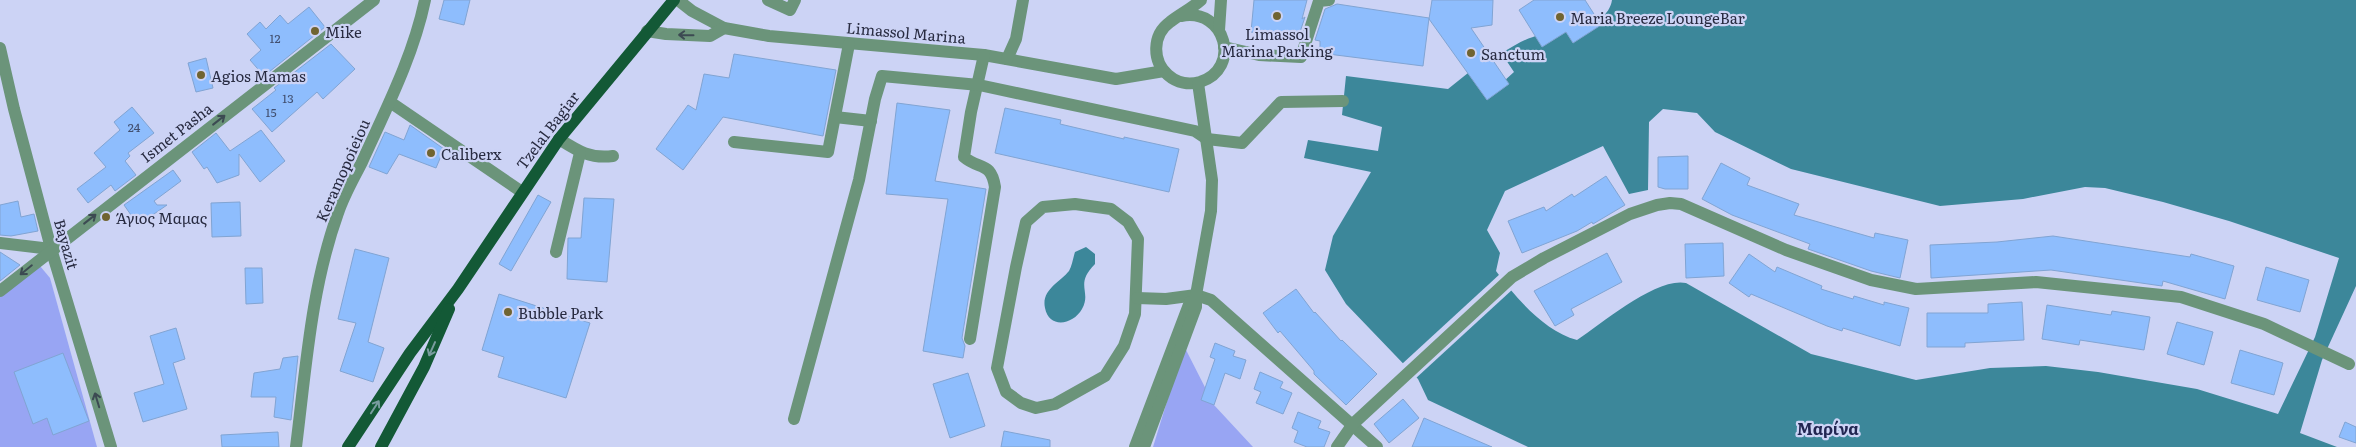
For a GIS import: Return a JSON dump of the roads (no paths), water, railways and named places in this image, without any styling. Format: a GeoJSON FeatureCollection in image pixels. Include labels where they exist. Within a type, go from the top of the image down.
{"type":"FeatureCollection","features":[{"type":"Feature","properties":{"kind":"main road","name":"Tzelal Bagiar"},"geometry":{"type":"LineString","coordinates":[[348,447],[410,353],[458,289],[522,192],[560,139],[674,0]]}},
{"type":"Feature","properties":{"kind":"main road","name":"Tzelal Bagiar"},"geometry":{"type":"LineString","coordinates":[[381,447],[424,367],[458,289]]}},
{"type":"Feature","properties":{"kind":"street","name":"Ismet Pasha"},"geometry":{"type":"LineString","coordinates":[[0,291],[51,249],[374,0]]}},
{"type":"Feature","properties":{"kind":"street","name":"Keramopoieiou"},"geometry":{"type":"LineString","coordinates":[[296,447],[312,313],[326,249],[338,211],[390,102],[419,29],[424,0]]}},
{"type":"Feature","properties":{"kind":"street"},"geometry":{"type":"LineString","coordinates":[[678,0],[692,11],[724,28]]}},
{"type":"Feature","properties":{"kind":"street"},"geometry":{"type":"LineString","coordinates":[[768,0],[790,10],[795,0]]}},
{"type":"Feature","properties":{"kind":"street"},"geometry":{"type":"LineString","coordinates":[[1007,59],[1016,39],[1023,0]]}},
{"type":"Feature","properties":{"kind":"street"},"geometry":{"type":"LineString","coordinates":[[1201,0],[1170,22],[1159,36],[1156,54],[1164,71],[1178,81],[1198,82],[1216,71],[1223,60],[1224,47],[1219,30],[1221,0]]}},
{"type":"Feature","properties":{"kind":"street"},"geometry":{"type":"LineString","coordinates":[[1224,47],[1259,55],[1300,57],[1319,1],[1329,0]]}},
{"type":"Feature","properties":{"kind":"street"},"geometry":{"type":"LineString","coordinates":[[1180,16],[1202,17],[1212,22],[1219,30]]}},
{"type":"Feature","properties":{"kind":"street","name":"Limassol Marina"},"geometry":{"type":"LineString","coordinates":[[647,31],[710,36],[724,28],[769,36],[984,55],[1116,79],[1164,71]]}},
{"type":"Feature","properties":{"kind":"street"},"geometry":{"type":"LineString","coordinates":[[734,142],[828,152],[849,44]]}},
{"type":"Feature","properties":{"kind":"street","name":"Bayazit"},"geometry":{"type":"LineString","coordinates":[[0,48],[51,249],[110,447]]}},
{"type":"Feature","properties":{"kind":"street"},"geometry":{"type":"LineString","coordinates":[[970,338],[995,187],[993,175],[986,167],[968,161],[964,157],[971,112],[979,85],[984,55]]}},
{"type":"Feature","properties":{"kind":"street"},"geometry":{"type":"LineString","coordinates":[[794,419],[859,180],[882,76],[979,85],[1195,131],[1207,139],[1242,143],[1282,102],[1343,101]]}},
{"type":"Feature","properties":{"kind":"street"},"geometry":{"type":"LineString","coordinates":[[1144,447],[1196,307],[1196,295],[1212,212],[1212,180],[1198,82]]}},
{"type":"Feature","properties":{"kind":"street"},"geometry":{"type":"LineString","coordinates":[[390,102],[522,192]]}},
{"type":"Feature","properties":{"kind":"street"},"geometry":{"type":"LineString","coordinates":[[835,117],[871,121]]}},
{"type":"Feature","properties":{"kind":"street"},"geometry":{"type":"LineString","coordinates":[[560,139],[580,153],[590,156],[613,156]]}},
{"type":"Feature","properties":{"kind":"street"},"geometry":{"type":"LineString","coordinates":[[556,252],[580,153]]}},
{"type":"Feature","properties":{"kind":"street"},"geometry":{"type":"LineString","coordinates":[[1337,447],[1353,424],[1512,277],[1544,258],[1630,214],[1670,203],[1690,208],[1786,250],[1871,280],[1899,287],[1916,289],[2036,282],[2159,294],[2205,303],[2292,336],[2349,364]]}},
{"type":"Feature","properties":{"kind":"street"},"geometry":{"type":"LineString","coordinates":[[1075,204],[1112,209],[1128,222],[1138,239],[1137,298],[1135,314],[1124,346],[1105,376],[1055,404],[1036,408],[1021,404],[1006,392],[997,368],[1016,267],[1026,222],[1043,207],[1075,204]]}},
{"type":"Feature","properties":{"kind":"street"},"geometry":{"type":"LineString","coordinates":[[0,243],[51,249]]}},
{"type":"Feature","properties":{"kind":"street"},"geometry":{"type":"LineString","coordinates":[[1135,447],[1187,305],[1196,295]]}},
{"type":"Feature","properties":{"kind":"street"},"geometry":{"type":"LineString","coordinates":[[1137,298],[1166,299],[1196,295],[1211,300],[1377,447]]}},
{"type":"Feature","properties":{"kind":"place","name":"Limassol Marina Parking"},"geometry":{"type":"Point","coordinates":[1277,16]}},
{"type":"Feature","properties":{"kind":"place","name":"Maria Breeze LoungeBar"},"geometry":{"type":"Point","coordinates":[1560,17]}},
{"type":"Feature","properties":{"kind":"place","name":"Mike"},"geometry":{"type":"Point","coordinates":[315,31]}},
{"type":"Feature","properties":{"kind":"place","name":"Sanctum"},"geometry":{"type":"Point","coordinates":[1471,53]}},
{"type":"Feature","properties":{"kind":"place","name":"Agios Mamas"},"geometry":{"type":"Point","coordinates":[201,75]}},
{"type":"Feature","properties":{"kind":"place","name":"Caliberx"},"geometry":{"type":"Point","coordinates":[431,153]}},
{"type":"Feature","properties":{"kind":"place","name":"Άγιος Μαμας"},"geometry":{"type":"Point","coordinates":[106,217]}},
{"type":"Feature","properties":{"kind":"place","name":"Bubble Park"},"geometry":{"type":"Point","coordinates":[508,312]}},
{"type":"Feature","properties":{"kind":"district","name":"Μαρίνα"},"geometry":{"type":"Point","coordinates":[1828,428]}}]}
